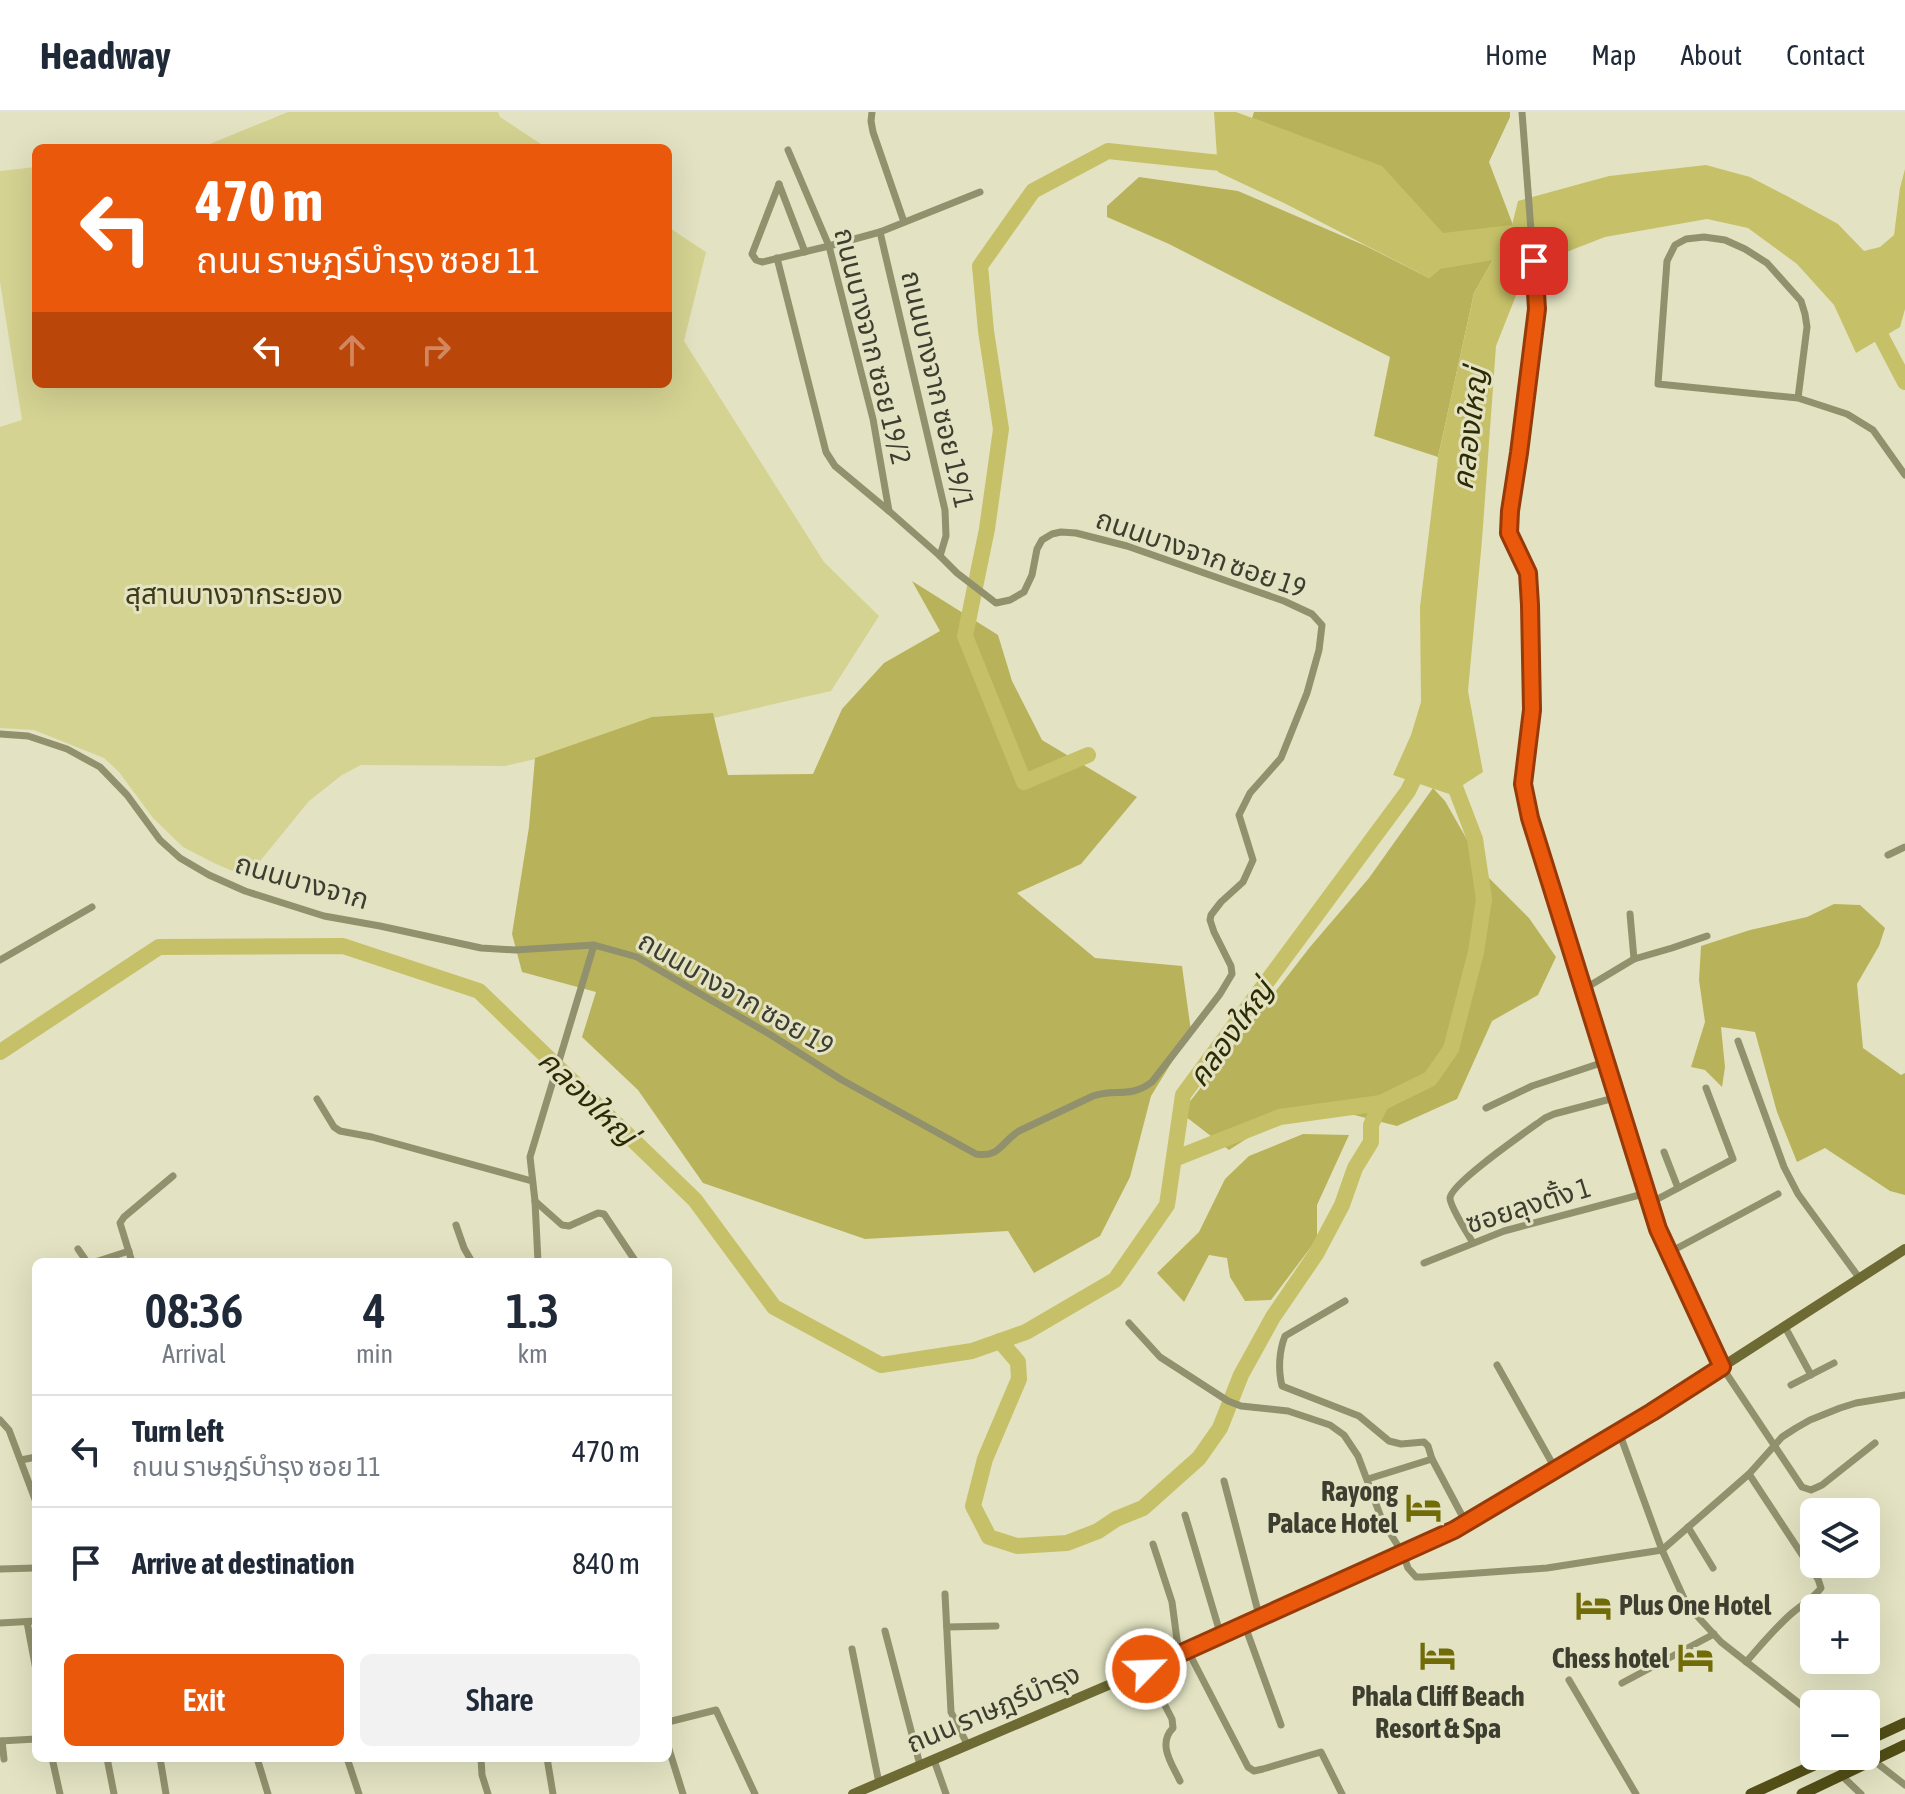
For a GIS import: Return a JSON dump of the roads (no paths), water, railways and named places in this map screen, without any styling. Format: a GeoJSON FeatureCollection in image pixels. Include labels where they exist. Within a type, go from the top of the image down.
{"type":"FeatureCollection","features":[{"type":"Feature","properties":{"kind":"main road"},"geometry":{"type":"LineString","coordinates":[[1880,1735],[1905,1723]]}},
{"type":"Feature","properties":{"kind":"main road"},"geometry":{"type":"LineString","coordinates":[[1880,1757],[1905,1745]]}},
{"type":"Feature","properties":{"kind":"main road"},"geometry":{"type":"LineString","coordinates":[[1751,1794],[1803,1770]]}},
{"type":"Feature","properties":{"kind":"main road"},"geometry":{"type":"LineString","coordinates":[[1802,1794],[1852,1770]]}},
{"type":"Feature","properties":{"kind":"street"},"geometry":{"type":"LineString","coordinates":[[872,112],[873,132],[904,222]]}},
{"type":"Feature","properties":{"kind":"street"},"geometry":{"type":"LineString","coordinates":[[1522,112],[1537,309],[1509,533],[1528,573],[1532,710],[1523,784],[1530,818],[1658,1229],[1722,1367],[1802,1487],[1811,1490],[1822,1485],[1875,1443]]}},
{"type":"Feature","properties":{"kind":"street","name":"ถนนบางจาก ซอย 19/2"},"geometry":{"type":"LineString","coordinates":[[788,150],[829,246],[873,419],[889,511]]}},
{"type":"Feature","properties":{"kind":"street"},"geometry":{"type":"LineString","coordinates":[[805,252],[779,184],[752,254],[762,262],[777,258],[805,252],[829,246],[880,232],[980,192]]}},
{"type":"Feature","properties":{"kind":"street","name":"ถนนบางจาก ซอย 19/1"},"geometry":{"type":"LineString","coordinates":[[880,232],[945,510],[946,536],[940,556]]}},
{"type":"Feature","properties":{"kind":"street"},"geometry":{"type":"LineString","coordinates":[[1798,398],[1807,327],[1801,301],[1767,263],[1725,240],[1704,237],[1686,239],[1675,245],[1667,261],[1658,384],[1798,398],[1847,414],[1879,436],[1905,475]]}},
{"type":"Feature","properties":{"kind":"street","name":"ถนนบางจาก ซอย 19"},"geometry":{"type":"LineString","coordinates":[[594,945],[637,957],[842,1080],[976,1154],[994,1154],[1012,1135],[1083,1099],[1103,1093],[1135,1092],[1152,1082],[1220,994],[1232,974],[1214,932],[1211,915],[1247,877],[1253,860],[1239,815],[1250,793],[1281,758],[1307,693],[1319,650],[1322,625],[1312,614],[1270,596],[1127,546],[1076,533],[1061,532],[1042,540],[1030,581],[1020,595],[996,603],[988,598],[835,466],[826,452],[777,258]]}},
{"type":"Feature","properties":{"kind":"street","name":"ถนนบางจาก"},"geometry":{"type":"LineString","coordinates":[[0,734],[28,736],[67,749],[100,767],[127,795],[160,840],[180,858],[245,891],[324,916],[481,948],[515,950],[594,945]]}},
{"type":"Feature","properties":{"kind":"street"},"geometry":{"type":"LineString","coordinates":[[1888,855],[1904,849]]}},
{"type":"Feature","properties":{"kind":"street"},"geometry":{"type":"LineString","coordinates":[[0,960],[92,907]]}},
{"type":"Feature","properties":{"kind":"street"},"geometry":{"type":"LineString","coordinates":[[1630,914],[1634,959]]}},
{"type":"Feature","properties":{"kind":"street"},"geometry":{"type":"LineString","coordinates":[[1584,989],[1634,959],[1707,936]]}},
{"type":"Feature","properties":{"kind":"street"},"geometry":{"type":"LineString","coordinates":[[538,1258],[530,1157],[594,945]]}},
{"type":"Feature","properties":{"kind":"street"},"geometry":{"type":"LineString","coordinates":[[1738,1041],[1784,1167],[1798,1194],[1860,1279]]}},
{"type":"Feature","properties":{"kind":"street"},"geometry":{"type":"LineString","coordinates":[[1486,1108],[1532,1086],[1607,1061]]}},
{"type":"Feature","properties":{"kind":"street"},"geometry":{"type":"LineString","coordinates":[[1650,1203],[1733,1159],[1706,1088]]}},
{"type":"Feature","properties":{"kind":"street"},"geometry":{"type":"LineString","coordinates":[[1473,1243],[1450,1201],[1451,1194],[1460,1183],[1545,1118],[1618,1097]]}},
{"type":"Feature","properties":{"kind":"street"},"geometry":{"type":"LineString","coordinates":[[317,1099],[334,1127],[340,1131],[532,1181]]}},
{"type":"Feature","properties":{"kind":"street"},"geometry":{"type":"LineString","coordinates":[[1664,1152],[1678,1188]]}},
{"type":"Feature","properties":{"kind":"street"},"geometry":{"type":"LineString","coordinates":[[131,1258],[121,1227],[122,1220],[173,1176]]}},
{"type":"Feature","properties":{"kind":"street","name":"ซอยลุงตั้ง 1"},"geometry":{"type":"LineString","coordinates":[[1424,1263],[1504,1231],[1647,1193]]}},
{"type":"Feature","properties":{"kind":"street"},"geometry":{"type":"LineString","coordinates":[[1670,1252],[1778,1194]]}},
{"type":"Feature","properties":{"kind":"street"},"geometry":{"type":"LineString","coordinates":[[535,1201],[562,1225],[569,1226],[598,1213],[604,1214],[633,1258]]}},
{"type":"Feature","properties":{"kind":"street"},"geometry":{"type":"LineString","coordinates":[[456,1225],[470,1258]]}},
{"type":"Feature","properties":{"kind":"street"},"geometry":{"type":"LineString","coordinates":[[78,1249],[84,1258]]}},
{"type":"Feature","properties":{"kind":"street","name":"ถนน ราษฎร์บำรุง"},"geometry":{"type":"LineString","coordinates":[[853,1794],[1184,1653],[1466,1523],[1619,1432],[1905,1249]]}},
{"type":"Feature","properties":{"kind":"street"},"geometry":{"type":"LineString","coordinates":[[107,1258],[129,1251]]}},
{"type":"Feature","properties":{"kind":"street"},"geometry":{"type":"LineString","coordinates":[[1345,1301],[1285,1336],[1280,1361],[1282,1386],[1359,1416],[1389,1441],[1424,1442],[1466,1523]]}},
{"type":"Feature","properties":{"kind":"street"},"geometry":{"type":"LineString","coordinates":[[1129,1323],[1160,1357],[1228,1401],[1241,1406],[1288,1411],[1337,1430],[1352,1444],[1382,1520],[1416,1577],[1547,1568],[1662,1550],[1749,1474],[1782,1437],[1796,1428],[1856,1403],[1905,1395]]}},
{"type":"Feature","properties":{"kind":"street"},"geometry":{"type":"LineString","coordinates":[[1785,1327],[1811,1375]]}},
{"type":"Feature","properties":{"kind":"street"},"geometry":{"type":"LineString","coordinates":[[1791,1385],[1834,1363]]}},
{"type":"Feature","properties":{"kind":"street"},"geometry":{"type":"LineString","coordinates":[[1497,1365],[1556,1470]]}},
{"type":"Feature","properties":{"kind":"street"},"geometry":{"type":"LineString","coordinates":[[0,1420],[9,1430],[32,1491]]}},
{"type":"Feature","properties":{"kind":"street"},"geometry":{"type":"LineString","coordinates":[[1619,1432],[1662,1550],[1687,1605],[1714,1634],[1800,1704]]}},
{"type":"Feature","properties":{"kind":"street"},"geometry":{"type":"LineString","coordinates":[[21,1460],[32,1458]]}},
{"type":"Feature","properties":{"kind":"street"},"geometry":{"type":"LineString","coordinates":[[1368,1479],[1432,1459]]}},
{"type":"Feature","properties":{"kind":"street"},"geometry":{"type":"LineString","coordinates":[[1746,1662],[1792,1613],[1821,1588],[1749,1474]]}},
{"type":"Feature","properties":{"kind":"street"},"geometry":{"type":"LineString","coordinates":[[1224,1481],[1260,1619]]}},
{"type":"Feature","properties":{"kind":"street"},"geometry":{"type":"LineString","coordinates":[[1185,1515],[1221,1636]]}},
{"type":"Feature","properties":{"kind":"street"},"geometry":{"type":"LineString","coordinates":[[1688,1527],[1713,1568]]}},
{"type":"Feature","properties":{"kind":"street"},"geometry":{"type":"LineString","coordinates":[[1153,1544],[1172,1602],[1184,1653],[1248,1767],[1254,1771],[1321,1752],[1342,1794]]}},
{"type":"Feature","properties":{"kind":"street"},"geometry":{"type":"LineString","coordinates":[[0,1569],[32,1568]]}},
{"type":"Feature","properties":{"kind":"street"},"geometry":{"type":"LineString","coordinates":[[945,1594],[951,1712],[968,1746]]}},
{"type":"Feature","properties":{"kind":"street"},"geometry":{"type":"LineString","coordinates":[[0,1623],[32,1622]]}},
{"type":"Feature","properties":{"kind":"street"},"geometry":{"type":"LineString","coordinates":[[947,1627],[996,1626]]}},
{"type":"Feature","properties":{"kind":"street"},"geometry":{"type":"LineString","coordinates":[[1245,1626],[1281,1725]]}},
{"type":"Feature","properties":{"kind":"street"},"geometry":{"type":"LineString","coordinates":[[885,1631],[920,1765]]}},
{"type":"Feature","properties":{"kind":"street"},"geometry":{"type":"LineString","coordinates":[[1622,1683],[1714,1634]]}},
{"type":"Feature","properties":{"kind":"street"},"geometry":{"type":"LineString","coordinates":[[852,1649],[879,1783]]}},
{"type":"Feature","properties":{"kind":"street"},"geometry":{"type":"LineString","coordinates":[[1146,1669],[1172,1719],[1173,1728],[1166,1735],[1164,1746],[1180,1781]]}},
{"type":"Feature","properties":{"kind":"street"},"geometry":{"type":"LineString","coordinates":[[1569,1680],[1636,1794]]}},
{"type":"Feature","properties":{"kind":"street"},"geometry":{"type":"LineString","coordinates":[[672,1721],[716,1710],[755,1794]]}},
{"type":"Feature","properties":{"kind":"street"},"geometry":{"type":"LineString","coordinates":[[4,1759],[1,1741],[32,1739]]}},
{"type":"Feature","properties":{"kind":"street"},"geometry":{"type":"LineString","coordinates":[[672,1759],[683,1794]]}},
{"type":"Feature","properties":{"kind":"street"},"geometry":{"type":"LineString","coordinates":[[934,1760],[946,1794]]}},
{"type":"Feature","properties":{"kind":"street"},"geometry":{"type":"LineString","coordinates":[[53,1762],[60,1794]]}},
{"type":"Feature","properties":{"kind":"street"},"geometry":{"type":"LineString","coordinates":[[108,1762],[114,1794]]}},
{"type":"Feature","properties":{"kind":"street"},"geometry":{"type":"LineString","coordinates":[[161,1762],[166,1794]]}},
{"type":"Feature","properties":{"kind":"street"},"geometry":{"type":"LineString","coordinates":[[258,1762],[268,1794]]}},
{"type":"Feature","properties":{"kind":"street"},"geometry":{"type":"LineString","coordinates":[[348,1762],[359,1794]]}},
{"type":"Feature","properties":{"kind":"street"},"geometry":{"type":"LineString","coordinates":[[481,1762],[488,1794]]}},
{"type":"Feature","properties":{"kind":"street"},"geometry":{"type":"LineString","coordinates":[[548,1762],[553,1794]]}},
{"type":"Feature","properties":{"kind":"street"},"geometry":{"type":"LineString","coordinates":[[1880,1765],[1905,1785]]}},
{"type":"Feature","properties":{"kind":"street"},"geometry":{"type":"LineString","coordinates":[[1841,1775],[1861,1794]]}},
{"type":"Feature","properties":{"kind":"water"},"geometry":{"type":"Polygon","coordinates":[[[1214,112],[1236,112],[1382,166],[1443,233],[1512,225],[1518,201],[1609,176],[1706,165],[1750,177],[1787,196],[1838,224],[1864,251],[1880,247],[1894,235],[1905,169],[1905,309],[1900,327],[1856,353],[1834,305],[1797,264],[1748,228],[1707,219],[1605,237],[1551,258],[1517,293],[1496,346],[1468,691],[1483,772],[1449,794],[1393,775],[1411,735],[1421,702],[1420,607],[1438,457],[1474,293],[1493,260],[1440,269],[1429,278],[1218,172],[1214,112]]]}},
{"type":"Feature","properties":{"kind":"waterway"},"geometry":{"type":"LineString","coordinates":[[1088,755],[1024,782],[965,636],[987,529],[1001,429],[980,266],[1033,191],[1108,151],[1239,165]]}},
{"type":"Feature","properties":{"kind":"waterway","name":"คลองใหญ่"},"geometry":{"type":"LineString","coordinates":[[1873,321],[1905,382]]}},
{"type":"Feature","properties":{"kind":"waterway","name":"คลองใหญ่"},"geometry":{"type":"LineString","coordinates":[[0,1052],[159,947],[343,946],[479,991],[695,1200],[774,1307],[881,1365],[972,1351],[1026,1332],[1115,1280],[1167,1205],[1183,1095],[1408,791],[1421,764]]}},
{"type":"Feature","properties":{"kind":"waterway"},"geometry":{"type":"LineString","coordinates":[[1174,1159],[1280,1117],[1381,1103],[1430,1079],[1451,1049],[1476,952],[1484,899],[1475,839],[1449,771]]}},
{"type":"Feature","properties":{"kind":"waterway"},"geometry":{"type":"LineString","coordinates":[[1000,1341],[1018,1362],[1019,1379],[985,1459],[973,1506],[989,1537],[1017,1546],[1067,1543],[1143,1508],[1199,1458],[1220,1428],[1241,1375],[1273,1317],[1316,1254],[1342,1205],[1355,1168],[1371,1142],[1371,1125],[1381,1103]]}},
{"type":"Feature","properties":{"kind":"place","name":"Rayong Palace Hotel"},"geometry":{"type":"Point","coordinates":[1424,1507]}},
{"type":"Feature","properties":{"kind":"place","name":"Plus One Hotel"},"geometry":{"type":"Point","coordinates":[1593,1605]}},
{"type":"Feature","properties":{"kind":"place","name":"Phala Cliff Beach Resort & Spa"},"geometry":{"type":"Point","coordinates":[1438,1656]}},
{"type":"Feature","properties":{"kind":"place","name":"Chess hotel"},"geometry":{"type":"Point","coordinates":[1695,1658]}},
{"type":"Feature","properties":{"kind":"park label","name":"สุสานบางจากระยอง"},"geometry":{"type":"Point","coordinates":[234,594]}}]}
